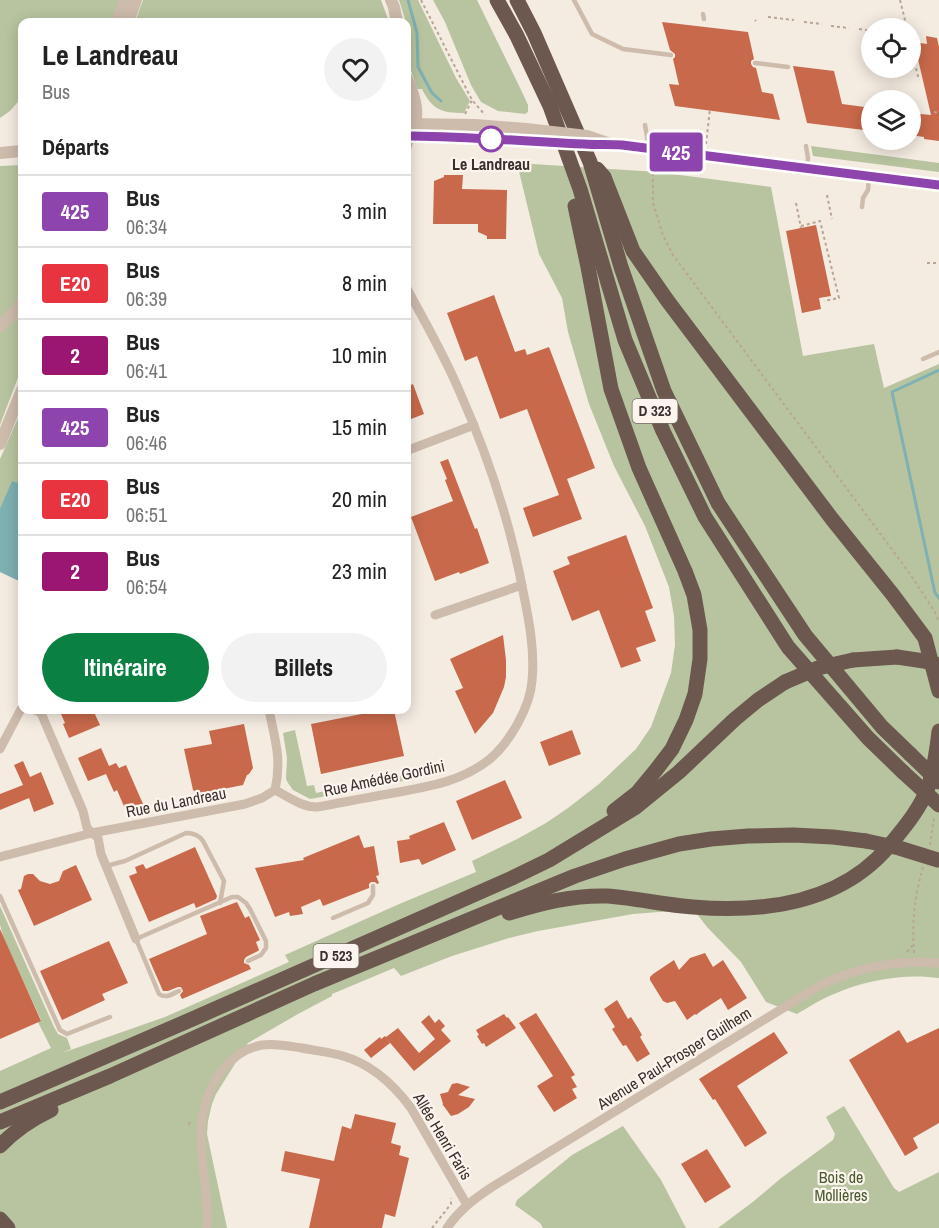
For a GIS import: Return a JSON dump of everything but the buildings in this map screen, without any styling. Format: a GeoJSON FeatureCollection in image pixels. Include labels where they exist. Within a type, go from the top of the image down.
{"type":"FeatureCollection","features":[{"type":"Feature","properties":{"kind":"highway","name":"D 323"},"geometry":{"type":"LineString","coordinates":[[497,0],[517,36],[549,106],[572,165],[625,340],[663,431],[705,517],[788,647],[868,738],[937,810]]}},
{"type":"Feature","properties":{"kind":"highway","name":"D 323"},"geometry":{"type":"LineString","coordinates":[[517,0],[534,33],[590,162],[621,267],[664,391],[718,503],[805,635],[882,727],[939,782]]}},
{"type":"Feature","properties":{"kind":"highway"},"geometry":{"type":"LineString","coordinates":[[590,162],[604,177],[633,251],[667,300],[925,638],[939,691]]}},
{"type":"Feature","properties":{"kind":"highway"},"geometry":{"type":"LineString","coordinates":[[572,165],[570,186],[579,218],[611,389],[639,468],[694,595],[700,630],[700,659],[695,694],[672,749],[637,793],[611,814],[592,835]]}},
{"type":"Feature","properties":{"kind":"highway","name":"D 523"},"geometry":{"type":"LineString","coordinates":[[0,1102],[549,860],[636,807],[679,772],[735,719],[785,682],[818,668],[853,660],[897,657],[939,664]]}},
{"type":"Feature","properties":{"kind":"highway"},"geometry":{"type":"LineString","coordinates":[[485,913],[507,913],[569,897],[606,896],[692,907],[740,910],[792,903],[827,891],[854,877],[878,859],[916,811],[928,786],[939,731]]}},
{"type":"Feature","properties":{"kind":"highway","name":"D 523"},"geometry":{"type":"LineString","coordinates":[[0,1122],[110,1076],[281,998],[575,876],[679,844],[769,835],[833,837],[899,848],[934,861]]}},
{"type":"Feature","properties":{"kind":"highway"},"geometry":{"type":"LineString","coordinates":[[0,1146],[7,1138],[41,1115],[82,1095],[110,1076]]}},
{"type":"Feature","properties":{"kind":"highway"},"geometry":{"type":"LineString","coordinates":[[0,1219],[8,1228]]}},
{"type":"Feature","properties":{"kind":"street"},"geometry":{"type":"LineString","coordinates":[[118,18],[127,0]]}},
{"type":"Feature","properties":{"kind":"street"},"geometry":{"type":"LineString","coordinates":[[129,18],[136,0]]}},
{"type":"Feature","properties":{"kind":"street"},"geometry":{"type":"LineString","coordinates":[[391,0],[396,18]]}},
{"type":"Feature","properties":{"kind":"street"},"geometry":{"type":"LineString","coordinates":[[411,88],[417,115],[411,128]]}},
{"type":"Feature","properties":{"kind":"street"},"geometry":{"type":"LineString","coordinates":[[411,130],[527,134],[588,145],[616,144],[651,154],[807,168],[939,185]]}},
{"type":"Feature","properties":{"kind":"street"},"geometry":{"type":"LineString","coordinates":[[0,153],[18,151]]}},
{"type":"Feature","properties":{"kind":"street","name":"Rue Amédée Gordini"},"geometry":{"type":"LineString","coordinates":[[275,790],[300,804],[317,807],[439,785],[466,774],[490,758],[510,736],[524,711],[532,683],[532,654],[522,585],[496,483],[458,387],[411,297]]}},
{"type":"Feature","properties":{"kind":"street"},"geometry":{"type":"LineString","coordinates":[[0,326],[18,308]]}},
{"type":"Feature","properties":{"kind":"street"},"geometry":{"type":"LineString","coordinates":[[12,414],[18,394]]}},
{"type":"Feature","properties":{"kind":"street"},"geometry":{"type":"LineString","coordinates":[[0,444],[18,400]]}},
{"type":"Feature","properties":{"kind":"street"},"geometry":{"type":"LineString","coordinates":[[411,449],[474,425]]}},
{"type":"Feature","properties":{"kind":"street"},"geometry":{"type":"LineString","coordinates":[[435,615],[522,585]]}},
{"type":"Feature","properties":{"kind":"street"},"geometry":{"type":"LineString","coordinates":[[0,749],[18,714]]}},
{"type":"Feature","properties":{"kind":"street"},"geometry":{"type":"LineString","coordinates":[[42,714],[83,811],[87,828],[98,838],[101,854],[136,939]]}},
{"type":"Feature","properties":{"kind":"street"},"geometry":{"type":"LineString","coordinates":[[269,714],[278,756],[279,774],[275,790]]}},
{"type":"Feature","properties":{"kind":"street","name":"Rue du Landreau"},"geometry":{"type":"LineString","coordinates":[[0,856],[92,833],[245,804],[275,790]]}},
{"type":"Feature","properties":{"kind":"street","name":"Avenue Paul-Prosper Guilhem"},"geometry":{"type":"LineString","coordinates":[[447,1228],[467,1205],[492,1187],[819,986],[855,971],[883,964],[939,963]]}},
{"type":"Feature","properties":{"kind":"street","name":"Allée Henri Faris"},"geometry":{"type":"LineString","coordinates":[[207,1228],[207,1200],[201,1149],[201,1126],[205,1105],[218,1076],[226,1065],[238,1054],[261,1045],[328,1052],[350,1058],[386,1080],[402,1096],[467,1205]]}},
{"type":"Feature","properties":{"kind":"lane"},"geometry":{"type":"LineString","coordinates":[[574,0],[592,34],[623,49],[671,54]]}},
{"type":"Feature","properties":{"kind":"lane"},"geometry":{"type":"LineString","coordinates":[[755,63],[788,67]]}},
{"type":"Feature","properties":{"kind":"lane"},"geometry":{"type":"LineString","coordinates":[[645,125],[651,154]]}},
{"type":"Feature","properties":{"kind":"lane"},"geometry":{"type":"LineString","coordinates":[[806,146],[807,168]]}},
{"type":"Feature","properties":{"kind":"lane"},"geometry":{"type":"LineString","coordinates":[[862,207],[863,198],[868,190],[869,176]]}},
{"type":"Feature","properties":{"kind":"lane"},"geometry":{"type":"LineString","coordinates":[[922,359],[939,352]]}},
{"type":"Feature","properties":{"kind":"lane"},"geometry":{"type":"LineString","coordinates":[[106,866],[125,861],[186,833],[196,835],[203,841],[223,877],[224,885],[220,903]]}},
{"type":"Feature","properties":{"kind":"lane"},"geometry":{"type":"LineString","coordinates":[[333,918],[368,903],[373,895],[373,886]]}},
{"type":"Feature","properties":{"kind":"lane"},"geometry":{"type":"LineString","coordinates":[[0,896],[60,1030],[67,1034],[110,1017]]}},
{"type":"Feature","properties":{"kind":"lane"},"geometry":{"type":"LineString","coordinates":[[179,991],[167,997],[159,994],[136,939],[236,897],[246,903],[266,941],[266,948],[261,955],[248,961]]}},
{"type":"Feature","properties":{"kind":"path"},"geometry":{"type":"LineString","coordinates":[[421,0],[472,100],[490,119]]}},
{"type":"Feature","properties":{"kind":"path"},"geometry":{"type":"LineString","coordinates":[[900,0],[904,18]]}},
{"type":"Feature","properties":{"kind":"path"},"geometry":{"type":"LineString","coordinates":[[768,17],[794,21]]}},
{"type":"Feature","properties":{"kind":"path"},"geometry":{"type":"LineString","coordinates":[[804,22],[822,24]]}},
{"type":"Feature","properties":{"kind":"path"},"geometry":{"type":"LineString","coordinates":[[831,26],[849,28]]}},
{"type":"Feature","properties":{"kind":"path"},"geometry":{"type":"LineString","coordinates":[[464,118],[472,100]]}},
{"type":"Feature","properties":{"kind":"path"},"geometry":{"type":"LineString","coordinates":[[706,144],[710,110]]}},
{"type":"Feature","properties":{"kind":"path"},"geometry":{"type":"LineString","coordinates":[[934,112],[939,113]]}},
{"type":"Feature","properties":{"kind":"path"},"geometry":{"type":"LineString","coordinates":[[651,154],[654,210],[673,255],[909,571],[939,622]]}},
{"type":"Feature","properties":{"kind":"path"},"geometry":{"type":"LineString","coordinates":[[827,195],[832,219]]}},
{"type":"Feature","properties":{"kind":"path"},"geometry":{"type":"LineString","coordinates":[[796,203],[801,227],[820,221],[839,298],[824,301]]}},
{"type":"Feature","properties":{"kind":"path"},"geometry":{"type":"LineString","coordinates":[[927,263],[939,263]]}},
{"type":"Feature","properties":{"kind":"path"},"geometry":{"type":"LineString","coordinates":[[930,845],[933,820],[937,810]]}},
{"type":"Feature","properties":{"kind":"path"},"geometry":{"type":"LineString","coordinates":[[907,952],[914,945],[914,905],[934,861]]}},
{"type":"Feature","properties":{"kind":"path"},"geometry":{"type":"LineString","coordinates":[[189,1125],[190,1120]]}},
{"type":"Feature","properties":{"kind":"path"},"geometry":{"type":"LineString","coordinates":[[432,1228],[450,1204],[450,1194]]}},
{"type":"Feature","properties":{"kind":"green space"},"geometry":{"type":"Polygon","coordinates":[[[0,0],[121,0],[113,18],[18,18],[18,102],[0,118],[0,0]]]}},
{"type":"Feature","properties":{"kind":"green space"},"geometry":{"type":"Polygon","coordinates":[[[143,0],[381,0],[388,18],[136,18],[143,0]]]}},
{"type":"Feature","properties":{"kind":"green space"},"geometry":{"type":"Polygon","coordinates":[[[399,0],[418,0],[456,78],[470,101],[464,113],[438,109],[430,102],[422,89],[417,89],[411,70],[411,18],[405,18],[399,0]]]}},
{"type":"Feature","properties":{"kind":"green space"},"geometry":{"type":"Polygon","coordinates":[[[433,0],[477,0],[523,94],[528,105],[528,112],[525,114],[498,111],[481,102],[471,85],[445,22],[433,0]]]}},
{"type":"Feature","properties":{"kind":"green space"},"geometry":{"type":"Polygon","coordinates":[[[811,146],[939,163],[939,172],[813,156],[811,146]]]}},
{"type":"Feature","properties":{"kind":"green space"},"geometry":{"type":"Polygon","coordinates":[[[517,163],[657,172],[771,187],[803,356],[874,344],[884,388],[939,364],[939,978],[913,976],[872,981],[829,996],[797,1014],[766,1002],[741,962],[697,914],[687,911],[633,914],[538,931],[452,956],[401,976],[394,968],[332,994],[248,1043],[216,1094],[208,1121],[207,1134],[227,1228],[0,1228],[0,1071],[51,1048],[38,1022],[41,1020],[4,939],[0,925],[0,906],[54,1027],[58,1034],[67,1038],[71,1049],[62,1053],[165,1017],[289,962],[285,955],[476,872],[472,861],[519,838],[568,808],[599,784],[636,749],[651,727],[671,673],[675,645],[674,616],[669,587],[645,526],[614,466],[589,404],[568,332],[562,298],[539,254],[517,163]]]}},
{"type":"Feature","properties":{"kind":"green space"},"geometry":{"type":"Polygon","coordinates":[[[18,165],[18,301],[0,321],[0,166],[18,165]]]}},
{"type":"Feature","properties":{"kind":"green space"},"geometry":{"type":"Polygon","coordinates":[[[18,314],[18,378],[0,425],[0,331],[18,314]]]}},
{"type":"Feature","properties":{"kind":"green space"},"geometry":{"type":"Polygon","coordinates":[[[18,418],[18,508],[17,483],[12,482],[0,508],[0,459],[18,418]]]}},
{"type":"Feature","properties":{"kind":"green space"},"geometry":{"type":"Polygon","coordinates":[[[295,730],[307,786],[314,785],[316,793],[349,786],[350,792],[310,799],[293,790],[286,779],[287,758],[283,733],[295,730]]]}},
{"type":"Feature","properties":{"kind":"green space"},"geometry":{"type":"Polygon","coordinates":[[[428,767],[432,775],[364,789],[362,783],[423,771],[428,767]]]}},
{"type":"Feature","properties":{"kind":"green space","name":"Bois de Mollières"},"geometry":{"type":"Polygon","coordinates":[[[844,1106],[894,1188],[899,1192],[939,1172],[939,1228],[718,1228],[833,1140],[835,1134],[826,1117],[844,1106]]]}},
{"type":"Feature","properties":{"kind":"green space"},"geometry":{"type":"Polygon","coordinates":[[[623,1126],[661,1180],[686,1228],[543,1228],[540,1223],[515,1205],[517,1200],[572,1155],[623,1126]]]}},
{"type":"Feature","properties":{"kind":"water"},"geometry":{"type":"Polygon","coordinates":[[[12,481],[18,483],[18,581],[0,572],[0,508],[12,481]]]}},
{"type":"Feature","properties":{"kind":"waterway"},"geometry":{"type":"LineString","coordinates":[[408,0],[417,33],[418,67],[432,93],[441,101]]}},
{"type":"Feature","properties":{"kind":"waterway"},"geometry":{"type":"LineString","coordinates":[[939,370],[892,392],[935,593],[939,598]]}},
{"type":"Feature","properties":{"kind":"bus line","name":"425"},"geometry":{"type":"LineString","coordinates":[[412,136],[622,145],[939,185]]}},
{"type":"Feature","properties":{"kind":"place","name":"Le Landreau"},"geometry":{"type":"Point","coordinates":[491,139]}}]}
